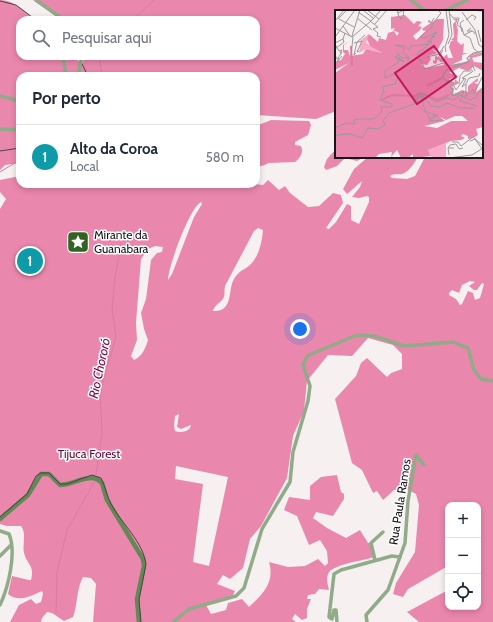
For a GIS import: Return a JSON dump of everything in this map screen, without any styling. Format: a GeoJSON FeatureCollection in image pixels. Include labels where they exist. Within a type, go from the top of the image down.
{"type":"FeatureCollection","features":[{"type":"Feature","properties":{"kind":"street"},"geometry":{"type":"LineString","coordinates":[[36,0],[57,16]]}},
{"type":"Feature","properties":{"kind":"street"},"geometry":{"type":"LineString","coordinates":[[411,0],[424,10]]}},
{"type":"Feature","properties":{"kind":"street"},"geometry":{"type":"LineString","coordinates":[[446,10],[467,0]]}},
{"type":"Feature","properties":{"kind":"street"},"geometry":{"type":"LineString","coordinates":[[64,60],[66,72]]}},
{"type":"Feature","properties":{"kind":"street"},"geometry":{"type":"LineString","coordinates":[[79,72],[81,60]]}},
{"type":"Feature","properties":{"kind":"street"},"geometry":{"type":"LineString","coordinates":[[0,96],[16,100]]}},
{"type":"Feature","properties":{"kind":"street"},"geometry":{"type":"LineString","coordinates":[[0,129],[16,130]]}},
{"type":"Feature","properties":{"kind":"street"},"geometry":{"type":"LineString","coordinates":[[173,622],[190,609],[236,596],[244,588],[262,529],[290,482],[293,452],[308,401],[310,386],[303,365],[309,355],[357,335],[374,336],[404,346],[458,342],[468,348],[474,370],[478,376],[486,381],[493,381]]}},
{"type":"Feature","properties":{"kind":"street","name":"Rua Paula Ramos"},"geometry":{"type":"LineString","coordinates":[[367,622],[366,614],[388,590],[405,543],[408,501],[416,455],[424,465]]}},
{"type":"Feature","properties":{"kind":"street"},"geometry":{"type":"LineString","coordinates":[[0,519],[28,495],[41,474],[48,474],[60,485],[67,485],[88,478],[97,479],[102,483],[107,500],[144,559],[144,566],[137,599],[139,622]]}},
{"type":"Feature","properties":{"kind":"street"},"geometry":{"type":"LineString","coordinates":[[0,531],[9,534],[11,545],[10,572],[6,592],[0,606]]}},
{"type":"Feature","properties":{"kind":"street"},"geometry":{"type":"LineString","coordinates":[[375,560],[371,544],[383,532]]}},
{"type":"Feature","properties":{"kind":"street"},"geometry":{"type":"LineString","coordinates":[[0,556],[11,545]]}},
{"type":"Feature","properties":{"kind":"street"},"geometry":{"type":"LineString","coordinates":[[337,622],[336,610],[334,610],[332,619],[329,617],[334,574],[341,570],[375,560],[392,556],[400,557]]}},
{"type":"Feature","properties":{"kind":"green space","name":"Tijuca Forest"},"geometry":{"type":"Polygon","coordinates":[[[0,0],[5,0],[14,4],[30,16],[16,16],[16,60],[78,60],[82,64],[84,60],[260,60],[260,16],[55,16],[33,0],[493,0],[493,622],[419,622],[407,612],[445,592],[445,610],[481,610],[481,502],[445,502],[445,568],[408,589],[403,597],[393,594],[396,583],[415,552],[419,505],[416,494],[405,488],[394,490],[383,500],[377,491],[373,493],[362,470],[352,463],[335,399],[356,376],[361,363],[367,358],[387,377],[391,373],[402,369],[402,354],[393,345],[368,338],[352,356],[328,355],[307,381],[304,411],[293,436],[287,478],[261,526],[250,539],[243,568],[230,579],[223,575],[217,584],[235,591],[232,597],[206,605],[211,614],[226,610],[228,603],[242,599],[249,607],[263,592],[269,582],[269,562],[288,567],[305,566],[318,559],[325,566],[328,563],[327,551],[320,540],[309,545],[297,516],[284,510],[289,497],[310,500],[310,486],[321,477],[337,475],[341,492],[344,494],[344,499],[333,516],[316,512],[313,518],[327,528],[346,538],[360,530],[368,543],[371,543],[374,557],[341,565],[331,571],[327,578],[329,590],[319,589],[315,594],[308,595],[307,599],[311,599],[307,609],[307,618],[302,620],[295,614],[292,619],[296,622],[93,622],[96,584],[91,578],[83,577],[79,587],[73,617],[64,621],[52,613],[47,612],[42,618],[41,622],[10,622],[19,605],[31,599],[36,604],[41,602],[43,594],[42,591],[29,597],[16,598],[8,594],[12,576],[31,580],[32,571],[24,553],[24,532],[21,526],[7,526],[0,524],[0,209],[6,199],[0,192],[0,180],[16,177],[16,188],[260,188],[260,185],[263,185],[268,180],[279,190],[285,186],[290,193],[308,207],[319,206],[333,193],[341,195],[343,203],[326,228],[329,229],[336,222],[347,204],[351,206],[351,220],[359,224],[369,202],[369,197],[352,197],[360,187],[362,181],[347,194],[343,189],[354,169],[367,158],[417,158],[412,167],[405,173],[390,176],[392,178],[407,179],[415,176],[424,158],[483,158],[483,10],[335,10],[335,111],[316,119],[260,115],[260,72],[16,72],[16,164],[5,165],[0,170],[0,0]],[[201,202],[196,206],[180,238],[168,280],[172,274],[194,217],[202,204],[201,202]],[[258,228],[254,231],[225,286],[224,297],[213,311],[224,308],[227,305],[234,279],[254,261],[262,240],[263,230],[258,228]],[[155,246],[148,249],[141,259],[136,323],[137,340],[131,356],[134,360],[137,359],[145,349],[148,340],[141,313],[146,299],[151,260],[157,253],[162,252],[163,247],[155,246]],[[470,281],[462,285],[459,293],[452,290],[449,293],[449,295],[456,299],[460,305],[462,304],[468,291],[473,293],[475,300],[480,298],[484,284],[482,283],[477,290],[474,290],[469,286],[475,282],[470,281]],[[179,414],[175,416],[175,431],[187,431],[191,425],[181,429],[177,427],[179,414]],[[176,466],[175,479],[203,484],[193,562],[209,566],[228,477],[176,466]]]}},
{"type":"Feature","properties":{"kind":"green space"},"geometry":{"type":"Polygon","coordinates":[[[271,120],[309,121],[311,125],[308,135],[295,142],[295,145],[301,146],[302,153],[300,157],[295,162],[269,163],[260,166],[260,124],[271,120]]]}},
{"type":"Feature","properties":{"kind":"green space"},"geometry":{"type":"Polygon","coordinates":[[[335,150],[335,158],[345,158],[337,166],[326,170],[324,167],[327,159],[335,150]]]}},
{"type":"Feature","properties":{"kind":"green space"},"geometry":{"type":"Polygon","coordinates":[[[345,158],[362,158],[357,161],[345,158]]]}},
{"type":"Feature","properties":{"kind":"waterway"},"geometry":{"type":"LineString","coordinates":[[136,16],[154,0]]}},
{"type":"Feature","properties":{"kind":"waterway"},"geometry":{"type":"LineString","coordinates":[[100,60],[101,72]]}},
{"type":"Feature","properties":{"kind":"waterway"},"geometry":{"type":"LineString","coordinates":[[0,172],[16,162]]}},
{"type":"Feature","properties":{"kind":"waterway","name":"Rio Chororó"},"geometry":{"type":"LineString","coordinates":[[96,474],[102,434],[100,396],[116,337],[112,309],[115,278],[121,243]]}},
{"type":"Feature","properties":{"kind":"waterway","name":"Rio Chororó"},"geometry":{"type":"LineString","coordinates":[[56,613],[57,572],[67,530],[95,481]]}},
{"type":"Feature","properties":{"kind":"tram line"},"geometry":{"type":"LineString","coordinates":[[0,1],[16,5],[31,16]]}},
{"type":"Feature","properties":{"kind":"tram line"},"geometry":{"type":"LineString","coordinates":[[80,60],[86,72]]}},
{"type":"Feature","properties":{"kind":"tram line"},"geometry":{"type":"LineString","coordinates":[[0,151],[16,149]]}},
{"type":"Feature","properties":{"kind":"tram line"},"geometry":{"type":"LineString","coordinates":[[0,517],[27,494],[36,476],[41,473],[49,473],[60,484],[67,484],[92,475],[101,478],[111,504],[137,541],[144,556],[146,564],[139,600],[141,622]]}},
{"type":"Feature","properties":{"kind":"place","name":"Mirante da Guanabara"},"geometry":{"type":"Point","coordinates":[78,242]}},
{"type":"Feature","properties":{"kind":"place","name":"Alto da Coroa"},"geometry":{"type":"Point","coordinates":[30,261]}}]}
